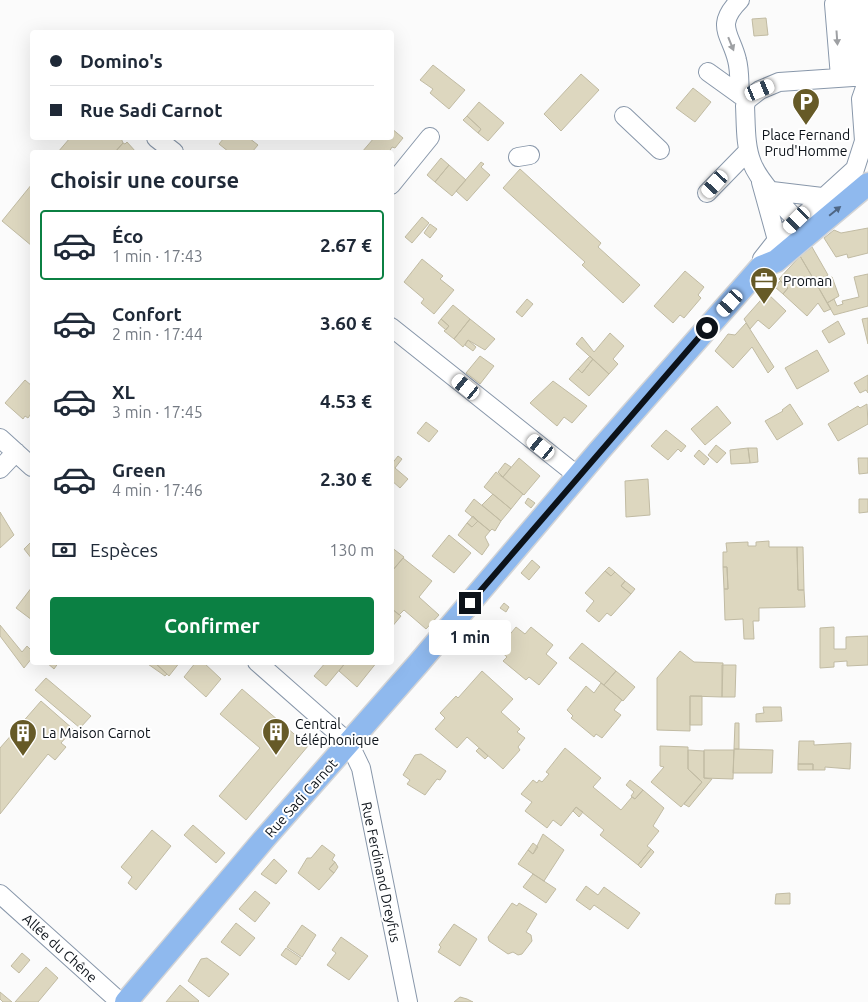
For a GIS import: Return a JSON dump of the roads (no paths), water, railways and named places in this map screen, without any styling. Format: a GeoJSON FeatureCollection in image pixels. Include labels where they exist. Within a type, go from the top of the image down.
{"type":"FeatureCollection","features":[{"type":"Feature","properties":{"kind":"main road","name":"Rue Sadi Carnot"},"geometry":{"type":"LineString","coordinates":[[126,1002],[259,845],[761,267],[776,261],[802,226],[863,180]]}},
{"type":"Feature","properties":{"kind":"street"},"geometry":{"type":"LineString","coordinates":[[740,0],[729,15],[726,31],[737,60],[744,98],[748,151],[758,174],[777,240]]}},
{"type":"Feature","properties":{"kind":"street"},"geometry":{"type":"LineString","coordinates":[[838,0],[834,4],[859,77]]}},
{"type":"Feature","properties":{"kind":"street"},"geometry":{"type":"LineString","coordinates":[[847,0],[859,77]]}},
{"type":"Feature","properties":{"kind":"street"},"geometry":{"type":"LineString","coordinates":[[772,191],[822,196],[863,180],[866,142],[859,77],[860,0]]}},
{"type":"Feature","properties":{"kind":"street"},"geometry":{"type":"LineString","coordinates":[[708,72],[744,98]]}},
{"type":"Feature","properties":{"kind":"street"},"geometry":{"type":"LineString","coordinates":[[744,98],[780,82],[859,77]]}},
{"type":"Feature","properties":{"kind":"street"},"geometry":{"type":"LineString","coordinates":[[624,116],[660,150]]}},
{"type":"Feature","properties":{"kind":"street"},"geometry":{"type":"LineString","coordinates":[[394,181],[430,137]]}},
{"type":"Feature","properties":{"kind":"street"},"geometry":{"type":"LineString","coordinates":[[159,140],[171,150]]}},
{"type":"Feature","properties":{"kind":"street"},"geometry":{"type":"LineString","coordinates":[[707,193],[748,151]]}},
{"type":"Feature","properties":{"kind":"street"},"geometry":{"type":"LineString","coordinates":[[723,175],[758,174]]}},
{"type":"Feature","properties":{"kind":"street"},"geometry":{"type":"LineString","coordinates":[[758,174],[802,226]]}},
{"type":"Feature","properties":{"kind":"street"},"geometry":{"type":"LineString","coordinates":[[761,267],[762,259],[777,240],[802,226],[822,196]]}},
{"type":"Feature","properties":{"kind":"street"},"geometry":{"type":"LineString","coordinates":[[394,330],[578,476]]}},
{"type":"Feature","properties":{"kind":"street"},"geometry":{"type":"LineString","coordinates":[[0,438],[30,465]]}},
{"type":"Feature","properties":{"kind":"street"},"geometry":{"type":"LineString","coordinates":[[0,469],[16,452]]}},
{"type":"Feature","properties":{"kind":"street"},"geometry":{"type":"LineString","coordinates":[[260,665],[349,743]]}},
{"type":"Feature","properties":{"kind":"street","name":"Rue Ferdinand Dreyfus"},"geometry":{"type":"LineString","coordinates":[[349,743],[361,768],[408,1002]]}},
{"type":"Feature","properties":{"kind":"street","name":"Allée du Chêne"},"geometry":{"type":"LineString","coordinates":[[0,894],[120,1002]]}},
{"type":"Feature","properties":{"kind":"place","name":"Place Fernand Prud'Homme"},"geometry":{"type":"Point","coordinates":[806,126]}},
{"type":"Feature","properties":{"kind":"place","name":"Proman"},"geometry":{"type":"Point","coordinates":[764,305]}},
{"type":"Feature","properties":{"kind":"place","name":"Central téléphonique"},"geometry":{"type":"Point","coordinates":[276,756]}},
{"type":"Feature","properties":{"kind":"place","name":"La Maison Carnot"},"geometry":{"type":"Point","coordinates":[23,757]}}]}
